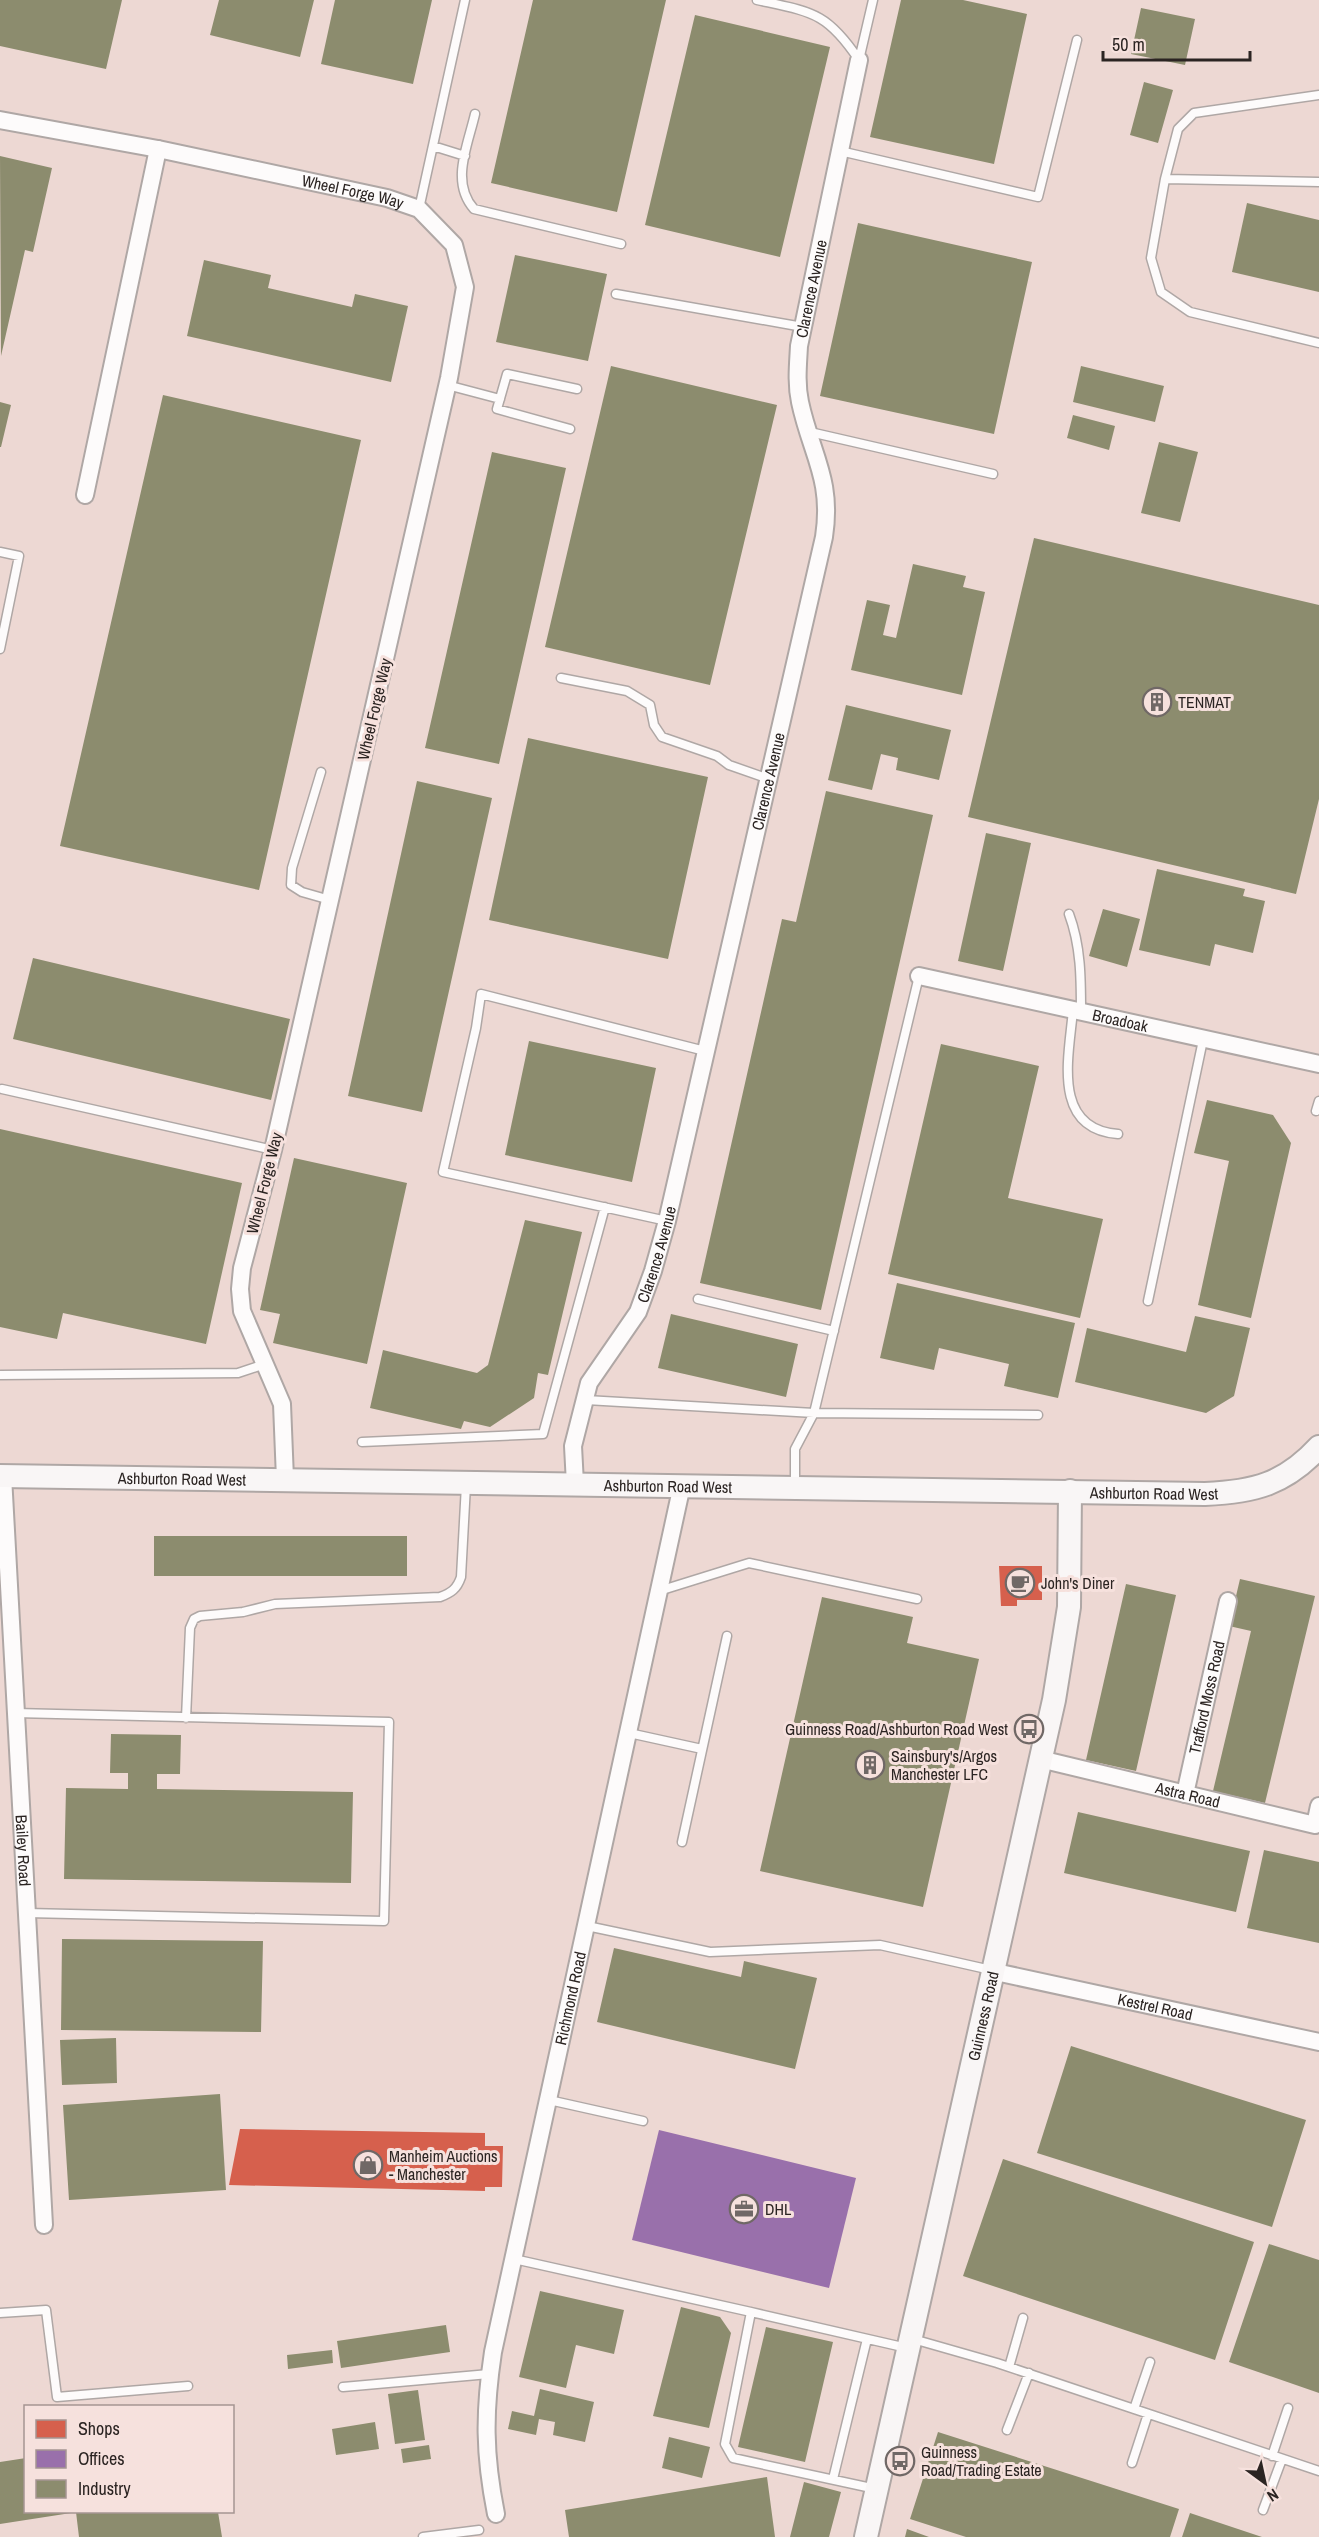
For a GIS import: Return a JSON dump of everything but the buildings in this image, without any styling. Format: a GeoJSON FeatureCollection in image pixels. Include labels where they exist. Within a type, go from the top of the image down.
{"type":"FeatureCollection","features":[{"type":"Feature","properties":{"kind":"main road","name":"Ashburton Road West"},"geometry":{"type":"LineString","coordinates":[[2,1476],[1239,1492],[1265,1486],[1287,1474],[1306,1461],[1319,1447]]}},
{"type":"Feature","properties":{"kind":"main road","name":"Guinness Road"},"geometry":{"type":"LineString","coordinates":[[866,2537],[1054,1700],[1069,1607],[1070,1491]]}},
{"type":"Feature","properties":{"kind":"street","name":"Clarence Avenue"},"geometry":{"type":"LineString","coordinates":[[574,1484],[573,1446],[578,1419],[586,1400],[589,1383],[638,1312],[653,1271],[667,1221],[828,514],[826,488],[800,402],[797,376],[803,327],[859,60]]}},
{"type":"Feature","properties":{"kind":"street","name":"Wheel Forge Way"},"geometry":{"type":"LineString","coordinates":[[0,120],[158,149],[387,198],[419,209],[454,245],[465,287],[447,385],[273,1150],[243,1268],[240,1289],[242,1311],[282,1404],[285,1479]]}},
{"type":"Feature","properties":{"kind":"street"},"geometry":{"type":"LineString","coordinates":[[85,495],[158,149]]}},
{"type":"Feature","properties":{"kind":"street","name":"Broadoak"},"geometry":{"type":"LineString","coordinates":[[920,976],[1319,1064]]}},
{"type":"Feature","properties":{"kind":"street","name":"Bailey Road"},"geometry":{"type":"LineString","coordinates":[[2,1476],[44,2225]]}},
{"type":"Feature","properties":{"kind":"street","name":"Richmond Road"},"geometry":{"type":"LineString","coordinates":[[496,2514],[485,2440],[489,2374],[682,1485]]}},
{"type":"Feature","properties":{"kind":"street","name":"Trafford Moss Road"},"geometry":{"type":"LineString","coordinates":[[1185,1794],[1228,1601]]}},
{"type":"Feature","properties":{"kind":"street","name":"Astra Road"},"geometry":{"type":"LineString","coordinates":[[1040,1759],[1315,1825],[1319,1806]]}},
{"type":"Feature","properties":{"kind":"street","name":"Kestrel Road"},"geometry":{"type":"LineString","coordinates":[[992,1971],[1319,2042]]}},
{"type":"Feature","properties":{"kind":"lane"},"geometry":{"type":"LineString","coordinates":[[419,209],[465,0]]}},
{"type":"Feature","properties":{"kind":"lane"},"geometry":{"type":"LineString","coordinates":[[758,0],[812,12],[834,26],[859,60]]}},
{"type":"Feature","properties":{"kind":"lane"},"geometry":{"type":"LineString","coordinates":[[859,60],[873,0]]}},
{"type":"Feature","properties":{"kind":"lane"},"geometry":{"type":"LineString","coordinates":[[840,151],[1038,197],[1077,40]]}},
{"type":"Feature","properties":{"kind":"lane"},"geometry":{"type":"LineString","coordinates":[[1319,95],[1194,113],[1178,129],[1165,179],[1151,258],[1161,292],[1190,312],[1319,343]]}},
{"type":"Feature","properties":{"kind":"lane"},"geometry":{"type":"LineString","coordinates":[[475,114],[460,174],[461,189],[474,209],[621,244]]}},
{"type":"Feature","properties":{"kind":"lane"},"geometry":{"type":"LineString","coordinates":[[433,146],[465,156]]}},
{"type":"Feature","properties":{"kind":"lane"},"geometry":{"type":"LineString","coordinates":[[1165,179],[1319,182]]}},
{"type":"Feature","properties":{"kind":"lane"},"geometry":{"type":"LineString","coordinates":[[616,294],[803,327]]}},
{"type":"Feature","properties":{"kind":"lane"},"geometry":{"type":"LineString","coordinates":[[570,429],[497,409],[507,374],[577,389]]}},
{"type":"Feature","properties":{"kind":"lane"},"geometry":{"type":"LineString","coordinates":[[447,385],[500,399]]}},
{"type":"Feature","properties":{"kind":"lane"},"geometry":{"type":"LineString","coordinates":[[810,432],[993,474]]}},
{"type":"Feature","properties":{"kind":"lane"},"geometry":{"type":"LineString","coordinates":[[0,552],[19,556],[0,649]]}},
{"type":"Feature","properties":{"kind":"lane"},"geometry":{"type":"LineString","coordinates":[[561,678],[627,691],[650,705],[654,725],[662,737],[717,756],[729,765],[769,780]]}},
{"type":"Feature","properties":{"kind":"lane"},"geometry":{"type":"LineString","coordinates":[[321,772],[292,868],[291,885],[302,892],[330,900]]}},
{"type":"Feature","properties":{"kind":"lane"},"geometry":{"type":"LineString","coordinates":[[1069,914],[1076,932],[1079,958],[1077,1011],[1066,1083],[1076,1114],[1100,1133],[1118,1134]]}},
{"type":"Feature","properties":{"kind":"lane"},"geometry":{"type":"LineString","coordinates":[[795,1486],[795,1449],[814,1413],[920,976]]}},
{"type":"Feature","properties":{"kind":"lane"},"geometry":{"type":"LineString","coordinates":[[667,1221],[442,1172],[482,994],[705,1051]]}},
{"type":"Feature","properties":{"kind":"lane"},"geometry":{"type":"LineString","coordinates":[[1148,1301],[1203,1040]]}},
{"type":"Feature","properties":{"kind":"lane"},"geometry":{"type":"LineString","coordinates":[[2,1089],[273,1150]]}},
{"type":"Feature","properties":{"kind":"lane"},"geometry":{"type":"LineString","coordinates":[[1316,1111],[1319,1101]]}},
{"type":"Feature","properties":{"kind":"lane"},"geometry":{"type":"LineString","coordinates":[[362,1442],[543,1434],[605,1207]]}},
{"type":"Feature","properties":{"kind":"lane"},"geometry":{"type":"LineString","coordinates":[[698,1299],[834,1331]]}},
{"type":"Feature","properties":{"kind":"lane"},"geometry":{"type":"LineString","coordinates":[[0,1375],[238,1373],[266,1364]]}},
{"type":"Feature","properties":{"kind":"lane"},"geometry":{"type":"LineString","coordinates":[[586,1400],[814,1413],[1038,1415]]}},
{"type":"Feature","properties":{"kind":"lane"},"geometry":{"type":"LineString","coordinates":[[186,1718],[190,1628],[194,1619],[200,1616],[243,1612],[275,1604],[440,1596],[450,1593],[458,1586],[461,1577],[466,1482]]}},
{"type":"Feature","properties":{"kind":"lane"},"geometry":{"type":"LineString","coordinates":[[659,1591],[749,1563],[917,1599]]}},
{"type":"Feature","properties":{"kind":"lane"},"geometry":{"type":"LineString","coordinates":[[682,1842],[727,1636]]}},
{"type":"Feature","properties":{"kind":"lane"},"geometry":{"type":"LineString","coordinates":[[15,1713],[389,1722],[384,1921],[27,1913]]}},
{"type":"Feature","properties":{"kind":"lane"},"geometry":{"type":"LineString","coordinates":[[628,1733],[702,1749]]}},
{"type":"Feature","properties":{"kind":"lane"},"geometry":{"type":"LineString","coordinates":[[587,1926],[710,1952],[880,1945],[992,1971]]}},
{"type":"Feature","properties":{"kind":"lane"},"geometry":{"type":"LineString","coordinates":[[549,2100],[643,2121]]}},
{"type":"Feature","properties":{"kind":"lane"},"geometry":{"type":"LineString","coordinates":[[514,2259],[867,2338],[908,2343],[1009,2367],[1319,2471]]}},
{"type":"Feature","properties":{"kind":"lane"},"geometry":{"type":"LineString","coordinates":[[0,2313],[46,2310],[57,2397],[188,2386]]}},
{"type":"Feature","properties":{"kind":"lane"},"geometry":{"type":"LineString","coordinates":[[751,2312],[725,2444],[733,2458],[876,2489]]}},
{"type":"Feature","properties":{"kind":"lane"},"geometry":{"type":"LineString","coordinates":[[1009,2367],[1023,2318]]}},
{"type":"Feature","properties":{"kind":"lane"},"geometry":{"type":"LineString","coordinates":[[833,2479],[867,2338]]}},
{"type":"Feature","properties":{"kind":"lane"},"geometry":{"type":"LineString","coordinates":[[1134,2409],[1150,2362]]}},
{"type":"Feature","properties":{"kind":"lane"},"geometry":{"type":"LineString","coordinates":[[1007,2430],[1029,2373]]}},
{"type":"Feature","properties":{"kind":"lane"},"geometry":{"type":"LineString","coordinates":[[343,2387],[489,2374]]}},
{"type":"Feature","properties":{"kind":"lane"},"geometry":{"type":"LineString","coordinates":[[1272,2456],[1288,2408]]}},
{"type":"Feature","properties":{"kind":"lane"},"geometry":{"type":"LineString","coordinates":[[1132,2463],[1148,2414]]}},
{"type":"Feature","properties":{"kind":"lane"},"geometry":{"type":"LineString","coordinates":[[1263,2510],[1282,2459]]}},
{"type":"Feature","properties":{"kind":"lane"},"geometry":{"type":"LineString","coordinates":[[423,2537],[479,2530]]}},
{"type":"Feature","properties":{"kind":"shaded area"},"geometry":{"type":"Polygon","coordinates":[[[0,0],[1319,0],[1319,2537],[0,2537],[0,0]]]}},
{"type":"Feature","properties":{"kind":"place","name":"TENMAT"},"geometry":{"type":"Point","coordinates":[1157,702]}},
{"type":"Feature","properties":{"kind":"place","name":"John's Diner"},"geometry":{"type":"Point","coordinates":[1020,1583]}},
{"type":"Feature","properties":{"kind":"place","name":"Guinness Road/Ashburton Road West"},"geometry":{"type":"Point","coordinates":[1029,1729]}},
{"type":"Feature","properties":{"kind":"place","name":"Sainsbury's/Argos Manchester LFC"},"geometry":{"type":"Point","coordinates":[870,1765]}},
{"type":"Feature","properties":{"kind":"place","name":"Manheim Auctions - Manchester"},"geometry":{"type":"Point","coordinates":[368,2165]}},
{"type":"Feature","properties":{"kind":"place","name":"DHL"},"geometry":{"type":"Point","coordinates":[744,2209]}},
{"type":"Feature","properties":{"kind":"place","name":"Guinness Road/Trading Estate"},"geometry":{"type":"Point","coordinates":[900,2461]}}]}
